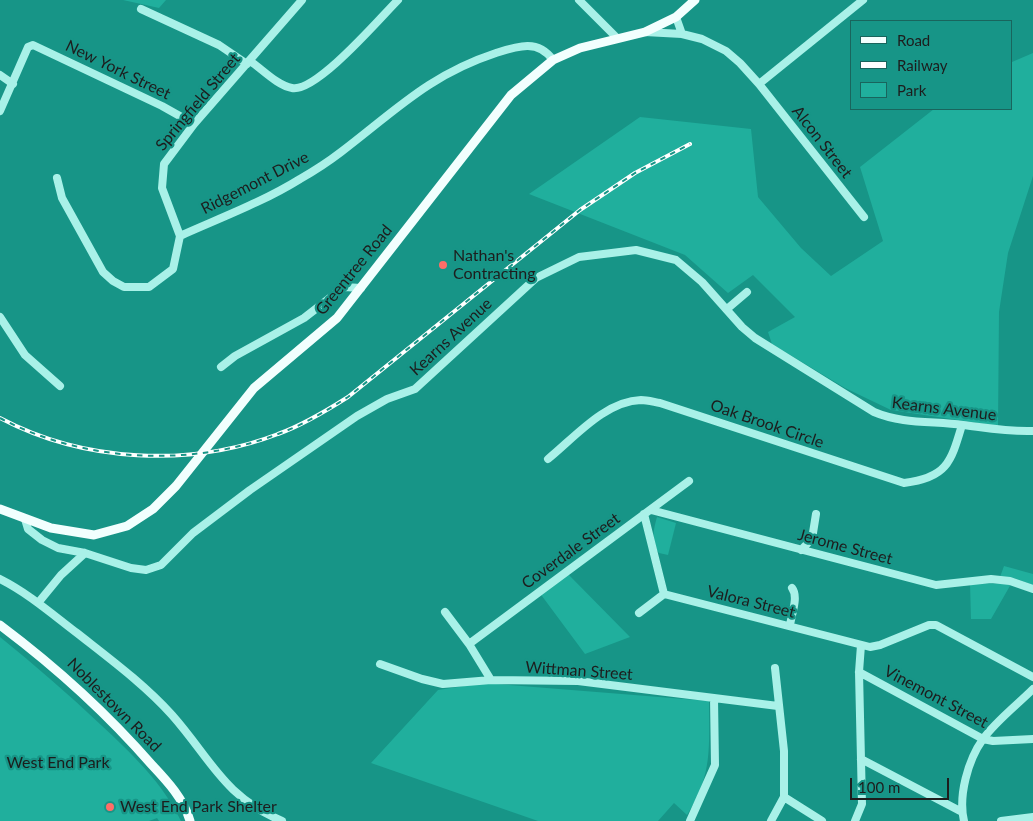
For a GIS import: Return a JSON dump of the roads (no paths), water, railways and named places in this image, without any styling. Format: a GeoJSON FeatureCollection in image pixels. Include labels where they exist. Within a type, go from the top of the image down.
{"type":"FeatureCollection","features":[{"type":"Feature","properties":{"kind":"main road","name":"Greentree Road"},"geometry":{"type":"LineString","coordinates":[[0,509],[51,528],[94,535],[114,531],[140,518],[163,501],[254,388],[337,318],[511,95],[553,60],[580,48],[645,32],[676,17],[696,0]]}},
{"type":"Feature","properties":{"kind":"main road","name":"Noblestown Road"},"geometry":{"type":"LineString","coordinates":[[0,626],[61,672],[103,711],[174,789],[187,810],[190,821]]}},
{"type":"Feature","properties":{"kind":"street"},"geometry":{"type":"LineString","coordinates":[[141,9],[219,45],[293,89],[302,88],[315,80],[346,54],[398,0]]}},
{"type":"Feature","properties":{"kind":"street"},"geometry":{"type":"LineString","coordinates":[[579,0],[617,38]]}},
{"type":"Feature","properties":{"kind":"street"},"geometry":{"type":"LineString","coordinates":[[759,84],[863,0]]}},
{"type":"Feature","properties":{"kind":"street","name":"Springfield Street"},"geometry":{"type":"LineString","coordinates":[[180,236],[164,195],[162,174],[164,164],[194,124],[300,1]]}},
{"type":"Feature","properties":{"kind":"street"},"geometry":{"type":"LineString","coordinates":[[676,17],[682,34]]}},
{"type":"Feature","properties":{"kind":"street","name":"Alcon Street"},"geometry":{"type":"LineString","coordinates":[[645,32],[682,34],[702,39],[726,52],[740,63],[759,84],[864,217]]}},
{"type":"Feature","properties":{"kind":"street","name":"New York Street"},"geometry":{"type":"LineString","coordinates":[[13,84],[28,47],[36,46],[194,124]]}},
{"type":"Feature","properties":{"kind":"street","name":"Ridgemont Drive"},"geometry":{"type":"LineString","coordinates":[[180,236],[299,180],[340,153],[420,89],[465,63],[512,48],[536,46],[547,51],[553,60]]}},
{"type":"Feature","properties":{"kind":"street"},"geometry":{"type":"LineString","coordinates":[[0,75],[13,84],[0,111]]}},
{"type":"Feature","properties":{"kind":"street"},"geometry":{"type":"LineString","coordinates":[[57,178],[62,198],[103,272],[124,287],[149,287],[168,274],[173,269],[180,236]]}},
{"type":"Feature","properties":{"kind":"street","name":"Kearns Avenue"},"geometry":{"type":"LineString","coordinates":[[25,519],[28,529],[42,540],[58,548],[85,553],[131,568],[146,570],[161,565],[193,533],[280,469],[357,416],[387,399],[415,389],[536,278],[579,257],[636,250],[676,260],[702,282],[742,327],[755,338],[874,412],[904,420],[962,425],[1008,432],[1033,431]]}},
{"type":"Feature","properties":{"kind":"street"},"geometry":{"type":"LineString","coordinates":[[221,367],[235,356],[304,318],[344,287],[361,288]]}},
{"type":"Feature","properties":{"kind":"street"},"geometry":{"type":"LineString","coordinates":[[727,309],[747,292]]}},
{"type":"Feature","properties":{"kind":"street"},"geometry":{"type":"LineString","coordinates":[[0,317],[25,355],[60,386]]}},
{"type":"Feature","properties":{"kind":"street","name":"Oak Brook Circle"},"geometry":{"type":"LineString","coordinates":[[548,460],[601,415],[619,404],[641,400],[660,403],[904,484],[932,477],[946,466],[962,425]]}},
{"type":"Feature","properties":{"kind":"street","name":"Coverdale Street"},"geometry":{"type":"LineString","coordinates":[[469,644],[689,481]]}},
{"type":"Feature","properties":{"kind":"street"},"geometry":{"type":"LineString","coordinates":[[639,613],[664,594],[648,512]]}},
{"type":"Feature","properties":{"kind":"street","name":"Jerome Street"},"geometry":{"type":"LineString","coordinates":[[648,512],[936,585],[990,579],[1010,580],[1033,588]]}},
{"type":"Feature","properties":{"kind":"street"},"geometry":{"type":"LineString","coordinates":[[801,550],[812,539],[816,514]]}},
{"type":"Feature","properties":{"kind":"street"},"geometry":{"type":"LineString","coordinates":[[38,603],[61,575],[85,553]]}},
{"type":"Feature","properties":{"kind":"street"},"geometry":{"type":"LineString","coordinates":[[0,579],[38,603],[126,671],[172,715],[234,793],[262,813],[282,821]]}},
{"type":"Feature","properties":{"kind":"street"},"geometry":{"type":"LineString","coordinates":[[790,626],[795,600],[795,593],[792,588]]}},
{"type":"Feature","properties":{"kind":"street","name":"Valora Street"},"geometry":{"type":"LineString","coordinates":[[664,594],[861,645]]}},
{"type":"Feature","properties":{"kind":"street"},"geometry":{"type":"LineString","coordinates":[[445,612],[469,644],[491,680]]}},
{"type":"Feature","properties":{"kind":"street"},"geometry":{"type":"LineString","coordinates":[[855,821],[862,804],[859,672],[861,645],[880,645],[929,625],[943,628],[1033,677]]}},
{"type":"Feature","properties":{"kind":"street","name":"Wittman Street"},"geometry":{"type":"LineString","coordinates":[[380,664],[422,680],[444,684],[491,680],[578,681],[778,706]]}},
{"type":"Feature","properties":{"kind":"street"},"geometry":{"type":"LineString","coordinates":[[770,821],[784,797],[784,751],[775,668]]}},
{"type":"Feature","properties":{"kind":"street","name":"Vinemont Street"},"geometry":{"type":"LineString","coordinates":[[859,672],[983,739],[993,741],[1033,739]]}},
{"type":"Feature","properties":{"kind":"street"},"geometry":{"type":"LineString","coordinates":[[964,821],[962,812],[965,785],[972,761],[983,739],[1033,690]]}},
{"type":"Feature","properties":{"kind":"street"},"geometry":{"type":"LineString","coordinates":[[690,821],[715,764],[714,698]]}},
{"type":"Feature","properties":{"kind":"street"},"geometry":{"type":"LineString","coordinates":[[861,759],[962,812]]}},
{"type":"Feature","properties":{"kind":"street"},"geometry":{"type":"LineString","coordinates":[[784,797],[822,821]]}},
{"type":"Feature","properties":{"kind":"street"},"geometry":{"type":"LineString","coordinates":[[1001,821],[1033,817]]}},
{"type":"Feature","properties":{"kind":"railway"},"geometry":{"type":"LineString","coordinates":[[0,418],[32,433],[66,444],[101,451],[137,455],[209,452],[244,445],[278,434],[314,417],[348,397],[580,210],[635,173],[690,144]]}},
{"type":"Feature","properties":{"kind":"place","name":"Nathan's Contracting"},"geometry":{"type":"Point","coordinates":[443,265]}},
{"type":"Feature","properties":{"kind":"place","name":"West End Park Shelter"},"geometry":{"type":"Point","coordinates":[110,807]}},
{"type":"Feature","properties":{"kind":"park label","name":"West End Park"},"geometry":{"type":"Point","coordinates":[58,763]}}]}
